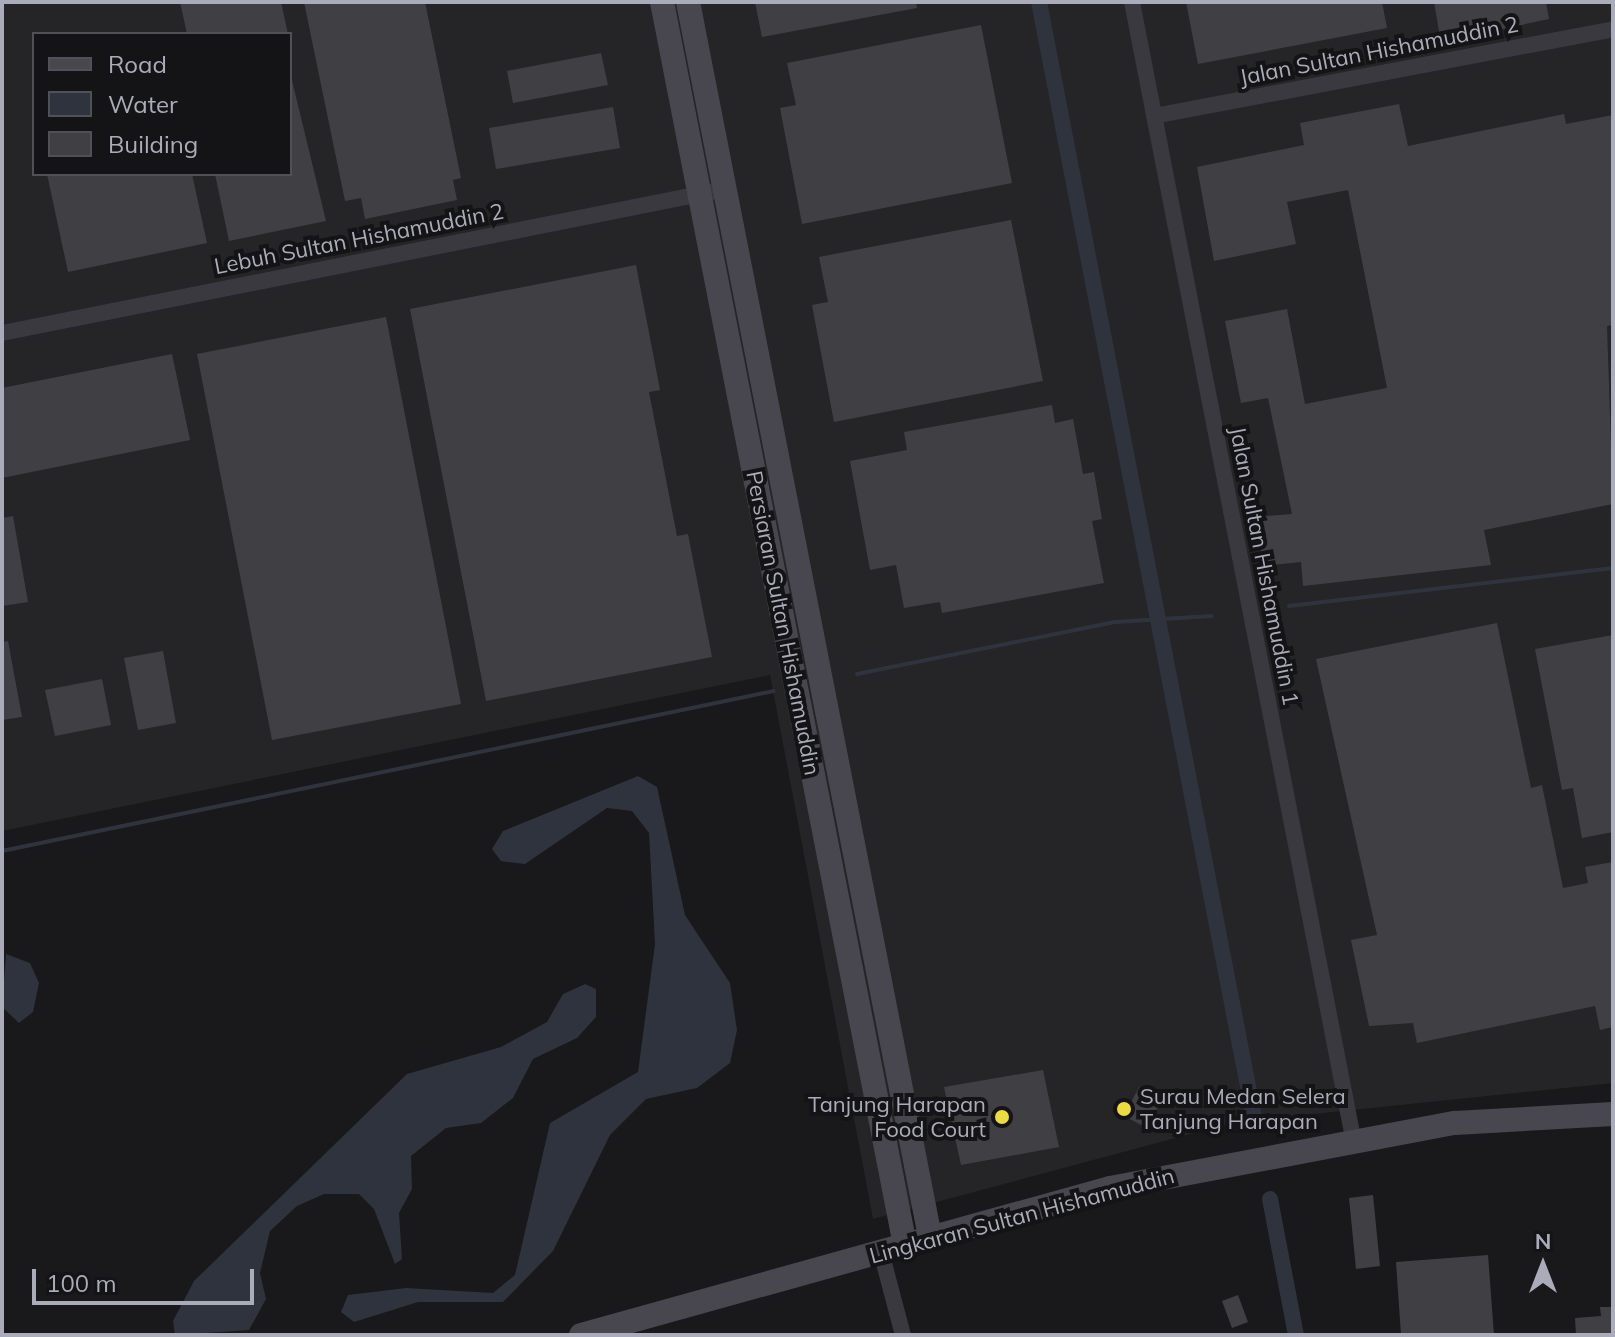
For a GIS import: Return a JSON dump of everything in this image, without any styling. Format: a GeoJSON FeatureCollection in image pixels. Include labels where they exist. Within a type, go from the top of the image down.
{"type":"FeatureCollection","features":[{"type":"Feature","properties":{"kind":"street","name":"Persiaran Sultan Hishamuddin"},"geometry":{"type":"LineString","coordinates":[[662,2],[905,1245]]}},
{"type":"Feature","properties":{"kind":"street","name":"Persiaran Sultan Hishamuddin"},"geometry":{"type":"LineString","coordinates":[[688,2],[930,1237]]}},
{"type":"Feature","properties":{"kind":"street","name":"Jalan Sultan Hishamuddin 1"},"geometry":{"type":"LineString","coordinates":[[1132,2],[1353,1138]]}},
{"type":"Feature","properties":{"kind":"street","name":"Jalan Sultan Hishamuddin 2"},"geometry":{"type":"LineString","coordinates":[[1154,116],[1613,29]]}},
{"type":"Feature","properties":{"kind":"street","name":"Lebuh Sultan Hishamuddin 2"},"geometry":{"type":"LineString","coordinates":[[2,333],[725,189]]}},
{"type":"Feature","properties":{"kind":"street"},"geometry":{"type":"LineString","coordinates":[[845,940],[870,934]]}},
{"type":"Feature","properties":{"kind":"street","name":"Lingkaran Sultan Hishamuddin"},"geometry":{"type":"LineString","coordinates":[[581,1335],[1110,1188],[1353,1138],[1455,1123],[1613,1114]]}},
{"type":"Feature","properties":{"kind":"street"},"geometry":{"type":"LineString","coordinates":[[881,1252],[903,1335]]}},
{"type":"Feature","properties":{"kind":"shaded area"},"geometry":{"type":"Polygon","coordinates":[[[2,2],[1613,2],[1613,1083],[1235,1122],[873,1219],[770,675],[2,831],[2,2]]]}},
{"type":"Feature","properties":{"kind":"water"},"geometry":{"type":"Polygon","coordinates":[[[638,776],[657,787],[685,915],[730,983],[737,1030],[730,1063],[697,1088],[646,1099],[610,1135],[553,1251],[503,1302],[418,1302],[354,1322],[341,1312],[348,1295],[406,1288],[493,1293],[515,1275],[550,1123],[638,1072],[655,944],[649,833],[632,811],[607,808],[525,864],[501,861],[492,849],[503,831],[638,776]]]}},
{"type":"Feature","properties":{"kind":"water"},"geometry":{"type":"Polygon","coordinates":[[[6,954],[30,963],[39,983],[33,1012],[19,1023],[2,1007],[6,954]]]}},
{"type":"Feature","properties":{"kind":"water"},"geometry":{"type":"Polygon","coordinates":[[[585,984],[596,989],[596,1017],[577,1038],[533,1059],[513,1098],[481,1123],[446,1128],[411,1156],[412,1189],[399,1213],[402,1259],[395,1264],[374,1209],[359,1194],[324,1194],[297,1206],[270,1231],[260,1273],[266,1299],[249,1330],[175,1335],[173,1321],[194,1281],[407,1074],[501,1047],[547,1022],[563,994],[585,984]]]}},
{"type":"Feature","properties":{"kind":"building"},"geometry":{"type":"Polygon","coordinates":[[[180,2],[281,2],[288,32],[187,32],[180,2]]]}},
{"type":"Feature","properties":{"kind":"building"},"geometry":{"type":"Polygon","coordinates":[[[304,2],[425,2],[461,178],[453,180],[457,200],[365,219],[361,198],[345,201],[304,2]]]}},
{"type":"Feature","properties":{"kind":"building"},"geometry":{"type":"Polygon","coordinates":[[[755,2],[916,2],[917,8],[762,37],[755,2]]]}},
{"type":"Feature","properties":{"kind":"building"},"geometry":{"type":"Polygon","coordinates":[[[1186,2],[1382,2],[1387,28],[1198,64],[1186,2]]]}},
{"type":"Feature","properties":{"kind":"building"},"geometry":{"type":"Polygon","coordinates":[[[1434,2],[1546,2],[1549,19],[1441,42],[1434,2]]]}},
{"type":"Feature","properties":{"kind":"building"},"geometry":{"type":"Polygon","coordinates":[[[981,25],[1012,183],[802,224],[780,108],[796,105],[787,63],[981,25]]]}},
{"type":"Feature","properties":{"kind":"building"},"geometry":{"type":"Polygon","coordinates":[[[601,53],[608,85],[513,103],[507,71],[601,53]]]}},
{"type":"Feature","properties":{"kind":"building"},"geometry":{"type":"Polygon","coordinates":[[[292,80],[326,221],[229,241],[215,176],[292,176],[292,80]]]}},
{"type":"Feature","properties":{"kind":"building"},"geometry":{"type":"Polygon","coordinates":[[[1399,104],[1408,146],[1564,114],[1566,124],[1613,115],[1613,325],[1607,326],[1613,504],[1484,530],[1491,565],[1303,586],[1301,562],[1264,566],[1254,517],[1292,514],[1268,398],[1241,403],[1225,321],[1287,309],[1305,404],[1387,388],[1348,190],[1287,202],[1296,244],[1214,261],[1197,167],[1304,145],[1300,123],[1399,104]]]}},
{"type":"Feature","properties":{"kind":"building"},"geometry":{"type":"Polygon","coordinates":[[[613,107],[620,148],[496,169],[489,128],[613,107]]]}},
{"type":"Feature","properties":{"kind":"building"},"geometry":{"type":"Polygon","coordinates":[[[47,176],[192,176],[207,243],[68,272],[47,176]]]}},
{"type":"Feature","properties":{"kind":"building"},"geometry":{"type":"Polygon","coordinates":[[[1011,220],[1043,381],[834,422],[812,305],[828,302],[819,257],[1011,220]]]}},
{"type":"Feature","properties":{"kind":"building"},"geometry":{"type":"Polygon","coordinates":[[[636,265],[660,390],[649,392],[677,536],[688,534],[712,657],[486,701],[410,309],[636,265]]]}},
{"type":"Feature","properties":{"kind":"building"},"geometry":{"type":"Polygon","coordinates":[[[386,317],[461,704],[272,740],[197,354],[386,317]]]}},
{"type":"Feature","properties":{"kind":"building"},"geometry":{"type":"Polygon","coordinates":[[[172,354],[190,440],[2,478],[2,388],[172,354]]]}},
{"type":"Feature","properties":{"kind":"building"},"geometry":{"type":"Polygon","coordinates":[[[1052,405],[1055,423],[1073,419],[1083,474],[1094,472],[1102,519],[1092,521],[1104,583],[942,613],[940,602],[904,608],[896,565],[870,570],[850,461],[907,450],[904,432],[1052,405]]]}},
{"type":"Feature","properties":{"kind":"building"},"geometry":{"type":"Polygon","coordinates":[[[13,516],[28,602],[2,606],[2,518],[13,516]]]}},
{"type":"Feature","properties":{"kind":"building"},"geometry":{"type":"Polygon","coordinates":[[[1497,623],[1531,788],[1542,785],[1563,888],[1588,883],[1585,867],[1613,862],[1613,1027],[1600,1030],[1595,1006],[1417,1043],[1413,1023],[1369,1026],[1351,940],[1377,935],[1316,659],[1497,623]]]}},
{"type":"Feature","properties":{"kind":"building"},"geometry":{"type":"Polygon","coordinates":[[[1613,635],[1613,832],[1582,838],[1573,788],[1562,790],[1535,649],[1613,635]]]}},
{"type":"Feature","properties":{"kind":"building"},"geometry":{"type":"Polygon","coordinates":[[[8,641],[22,717],[2,720],[2,642],[8,641]]]}},
{"type":"Feature","properties":{"kind":"building"},"geometry":{"type":"Polygon","coordinates":[[[163,651],[176,723],[138,730],[124,658],[163,651]]]}},
{"type":"Feature","properties":{"kind":"building"},"geometry":{"type":"Polygon","coordinates":[[[102,679],[111,725],[55,736],[45,690],[102,679]]]}},
{"type":"Feature","properties":{"kind":"building","name":"Tanjung Harapan Food Court"},"geometry":{"type":"Polygon","coordinates":[[[1043,1070],[1059,1147],[961,1165],[944,1087],[1043,1070]]]}},
{"type":"Feature","properties":{"kind":"building"},"geometry":{"type":"Polygon","coordinates":[[[1139,1087],[1162,1099],[1147,1128],[1124,1116],[1139,1087]]]}},
{"type":"Feature","properties":{"kind":"building"},"geometry":{"type":"Polygon","coordinates":[[[1373,1195],[1380,1266],[1356,1269],[1349,1198],[1373,1195]]]}},
{"type":"Feature","properties":{"kind":"building"},"geometry":{"type":"Polygon","coordinates":[[[1488,1255],[1494,1335],[1401,1335],[1396,1262],[1488,1255]]]}},
{"type":"Feature","properties":{"kind":"building"},"geometry":{"type":"Polygon","coordinates":[[[1238,1295],[1248,1322],[1232,1328],[1222,1301],[1238,1295]]]}},
{"type":"Feature","properties":{"kind":"building"},"geometry":{"type":"Polygon","coordinates":[[[1600,1307],[1613,1307],[1613,1335],[1576,1335],[1575,1318],[1601,1316],[1600,1307]]]}},
{"type":"Feature","properties":{"kind":"waterway"},"geometry":{"type":"LineString","coordinates":[[1039,2],[1254,1117]]}},
{"type":"Feature","properties":{"kind":"waterway"},"geometry":{"type":"LineString","coordinates":[[1289,606],[1613,568]]}},
{"type":"Feature","properties":{"kind":"waterway"},"geometry":{"type":"LineString","coordinates":[[857,674],[1115,622],[1212,616]]}},
{"type":"Feature","properties":{"kind":"waterway"},"geometry":{"type":"LineString","coordinates":[[2,851],[774,691]]}},
{"type":"Feature","properties":{"kind":"waterway"},"geometry":{"type":"LineString","coordinates":[[1270,1199],[1296,1335]]}},
{"type":"Feature","properties":{"kind":"place","name":"Surau Medan Selera Tanjung Harapan"},"geometry":{"type":"Point","coordinates":[1124,1109]}},
{"type":"Feature","properties":{"kind":"place","name":"Tanjung Harapan Food Court"},"geometry":{"type":"Point","coordinates":[1002,1117]}}]}
